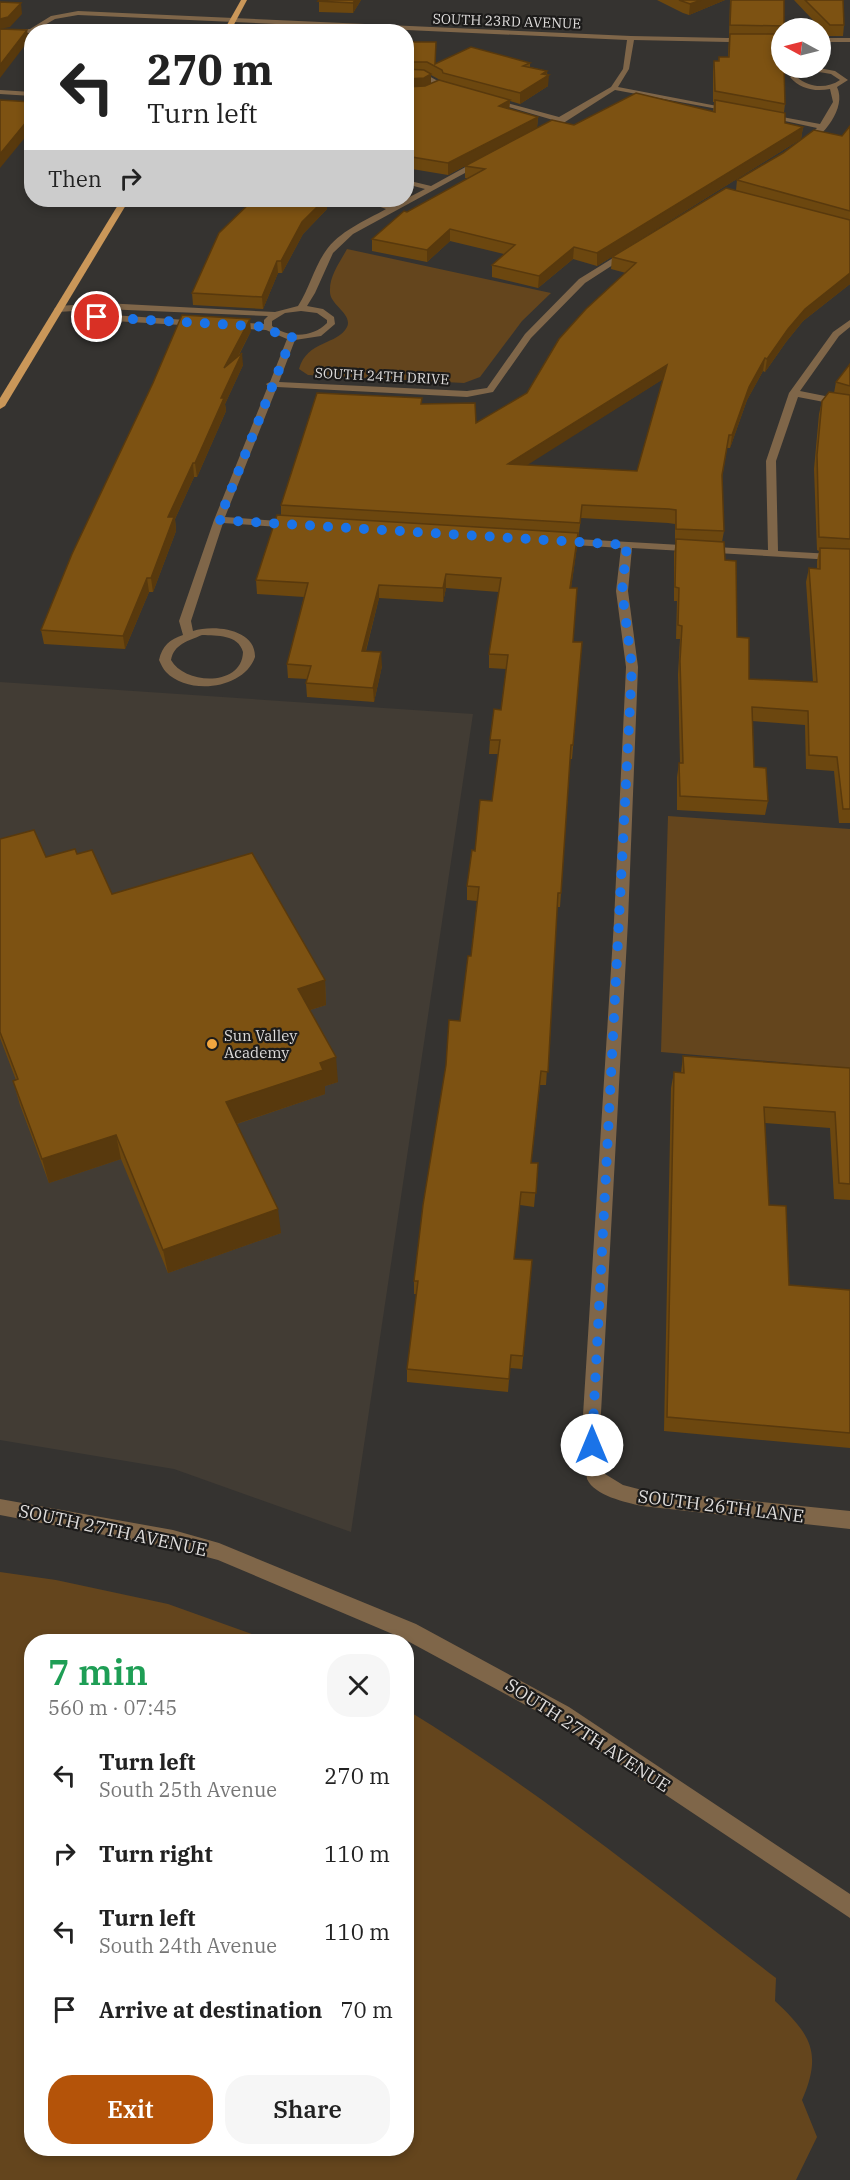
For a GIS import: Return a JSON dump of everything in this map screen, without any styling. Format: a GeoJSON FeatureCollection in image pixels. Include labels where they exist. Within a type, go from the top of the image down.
{"type":"FeatureCollection","features":[{"type":"Feature","properties":{"kind":"main road"},"geometry":{"type":"LineString","coordinates":[[231,24],[244,0]]}},
{"type":"Feature","properties":{"kind":"main road"},"geometry":{"type":"LineString","coordinates":[[0,406],[121,207]]}},
{"type":"Feature","properties":{"kind":"street","name":"SOUTH 23RD AVENUE"},"geometry":{"type":"LineString","coordinates":[[42,24],[53,17],[72,13],[321,24]]}},
{"type":"Feature","properties":{"kind":"street","name":"SOUTH 23RD AVENUE"},"geometry":{"type":"LineString","coordinates":[[414,28],[631,38],[771,40]]}},
{"type":"Feature","properties":{"kind":"street","name":"SOUTH 23RD AVENUE"},"geometry":{"type":"LineString","coordinates":[[0,32],[24,31]]}},
{"type":"Feature","properties":{"kind":"street"},"geometry":{"type":"LineString","coordinates":[[532,135],[562,120],[614,88],[626,69],[631,38]]}},
{"type":"Feature","properties":{"kind":"street"},"geometry":{"type":"LineString","coordinates":[[831,40],[850,40]]}},
{"type":"Feature","properties":{"kind":"street"},"geometry":{"type":"LineString","coordinates":[[804,71],[826,71],[842,77],[842,83],[833,87],[810,87],[797,82],[792,77],[804,71]]}},
{"type":"Feature","properties":{"kind":"street"},"geometry":{"type":"LineString","coordinates":[[414,77],[433,79],[441,88],[414,93]]}},
{"type":"Feature","properties":{"kind":"street"},"geometry":{"type":"LineString","coordinates":[[794,151],[822,127],[835,109],[838,99],[833,87]]}},
{"type":"Feature","properties":{"kind":"street"},"geometry":{"type":"LineString","coordinates":[[614,88],[741,112]]}},
{"type":"Feature","properties":{"kind":"street"},"geometry":{"type":"LineString","coordinates":[[0,92],[24,94]]}},
{"type":"Feature","properties":{"kind":"street"},"geometry":{"type":"LineString","coordinates":[[485,99],[562,120]]}},
{"type":"Feature","properties":{"kind":"street"},"geometry":{"type":"LineString","coordinates":[[753,114],[822,127]]}},
{"type":"Feature","properties":{"kind":"street"},"geometry":{"type":"LineString","coordinates":[[414,197],[491,156]]}},
{"type":"Feature","properties":{"kind":"street"},"geometry":{"type":"LineString","coordinates":[[414,184],[430,188]]}},
{"type":"Feature","properties":{"kind":"street"},"geometry":{"type":"LineString","coordinates":[[387,207],[393,209]]}},
{"type":"Feature","properties":{"kind":"street"},"geometry":{"type":"LineString","coordinates":[[301,308],[311,293],[329,252],[350,232],[397,207]]}},
{"type":"Feature","properties":{"kind":"street","name":"SOUTH 24TH DRIVE"},"geometry":{"type":"LineString","coordinates":[[271,384],[468,394],[490,390],[528,336],[582,281],[633,250]]}},
{"type":"Feature","properties":{"kind":"street"},"geometry":{"type":"LineString","coordinates":[[58,309],[104,306],[274,315],[301,308],[320,311],[331,319],[331,324],[321,333],[292,337],[276,333],[268,327],[222,324]]}},
{"type":"Feature","properties":{"kind":"street"},"geometry":{"type":"LineString","coordinates":[[58,309],[97,317],[210,324]]}},
{"type":"Feature","properties":{"kind":"street"},"geometry":{"type":"LineString","coordinates":[[268,327],[268,320],[274,315]]}},
{"type":"Feature","properties":{"kind":"street"},"geometry":{"type":"LineString","coordinates":[[773,554],[771,461],[794,393],[836,334],[850,323]]}},
{"type":"Feature","properties":{"kind":"street"},"geometry":{"type":"LineString","coordinates":[[189,635],[185,621],[219,520],[271,384],[292,337]]}},
{"type":"Feature","properties":{"kind":"street"},"geometry":{"type":"LineString","coordinates":[[794,393],[850,404]]}},
{"type":"Feature","properties":{"kind":"street"},"geometry":{"type":"LineString","coordinates":[[219,520],[301,525]]}},
{"type":"Feature","properties":{"kind":"street"},"geometry":{"type":"LineString","coordinates":[[546,540],[850,558]]}},
{"type":"Feature","properties":{"kind":"street","name":"SOUTH 26TH LANE"},"geometry":{"type":"LineString","coordinates":[[627,545],[622,591],[632,667],[620,933],[591,1431],[596,1479],[619,1492],[642,1498],[850,1520]]}},
{"type":"Feature","properties":{"kind":"street"},"geometry":{"type":"LineString","coordinates":[[215,632],[238,638],[246,644],[250,652],[250,660],[244,669],[220,680],[205,682],[177,676],[168,670],[164,662],[165,654],[170,647],[189,635],[215,632]]}},
{"type":"Feature","properties":{"kind":"street","name":"SOUTH 27TH AVENUE"},"geometry":{"type":"LineString","coordinates":[[0,1507],[173,1539],[219,1552],[409,1631],[562,1714],[850,1907]]}},
{"type":"Feature","properties":{"kind":"shaded area"},"geometry":{"type":"Polygon","coordinates":[[[347,249],[551,293],[522,321],[480,377],[464,383],[308,375],[299,369],[303,360],[315,348],[343,333],[347,327],[347,318],[331,297],[330,286],[338,264],[347,249]]]}},
{"type":"Feature","properties":{"kind":"shaded area","name":"Sun Valley Academy"},"geometry":{"type":"Polygon","coordinates":[[[0,682],[473,714],[351,1532],[174,1469],[0,1440],[0,682]]]}},
{"type":"Feature","properties":{"kind":"shaded area"},"geometry":{"type":"Polygon","coordinates":[[[668,816],[850,829],[850,1068],[661,1052],[668,816]]]}},
{"type":"Feature","properties":{"kind":"shaded area"},"geometry":{"type":"Polygon","coordinates":[[[0,1572],[56,1580],[168,1604],[252,1634],[24,1634],[24,2156],[414,2156],[414,1714],[549,1805],[776,1978],[775,2001],[804,2034],[810,2045],[812,2056],[812,2069],[802,2100],[817,2137],[796,2180],[0,2180],[0,1572]]]}},
{"type":"Feature","properties":{"kind":"building"},"geometry":{"type":"Polygon","coordinates":[[[319,0],[355,0],[353,3],[319,0]]]}},
{"type":"Feature","properties":{"kind":"building"},"geometry":{"type":"Polygon","coordinates":[[[679,0],[701,0],[690,4],[679,0]]]}},
{"type":"Feature","properties":{"kind":"building"},"geometry":{"type":"Polygon","coordinates":[[[731,0],[784,0],[784,18],[771,18],[771,26],[730,25],[731,0]]]}},
{"type":"Feature","properties":{"kind":"building"},"geometry":{"type":"Polygon","coordinates":[[[805,0],[843,0],[844,25],[831,25],[831,18],[823,18],[805,0]]]}},
{"type":"Feature","properties":{"kind":"building"},"geometry":{"type":"Polygon","coordinates":[[[0,2],[21,3],[8,17],[0,19],[0,2]]]}},
{"type":"Feature","properties":{"kind":"building"},"geometry":{"type":"Polygon","coordinates":[[[0,29],[24,30],[24,34],[0,65],[0,29]]]}},
{"type":"Feature","properties":{"kind":"building"},"geometry":{"type":"Polygon","coordinates":[[[730,34],[771,34],[771,78],[784,78],[785,104],[715,91],[714,61],[719,61],[719,57],[729,57],[730,34]]]}},
{"type":"Feature","properties":{"kind":"building"},"geometry":{"type":"Polygon","coordinates":[[[414,42],[436,42],[435,64],[471,47],[530,63],[523,66],[547,71],[542,74],[549,75],[520,93],[443,73],[442,70],[427,62],[414,62],[414,42]]]}},
{"type":"Feature","properties":{"kind":"building"},"geometry":{"type":"Polygon","coordinates":[[[414,69],[424,70],[431,74],[424,78],[414,79],[414,69]]]}},
{"type":"Feature","properties":{"kind":"building"},"geometry":{"type":"Polygon","coordinates":[[[439,80],[510,100],[499,106],[538,117],[448,163],[414,157],[414,87],[425,86],[439,80]]]}},
{"type":"Feature","properties":{"kind":"building"},"geometry":{"type":"Polygon","coordinates":[[[636,93],[715,112],[715,100],[785,113],[785,123],[803,127],[597,253],[574,247],[539,276],[492,265],[515,245],[450,229],[427,250],[372,239],[404,211],[407,212],[485,169],[465,166],[552,120],[574,125],[636,93]]]}},
{"type":"Feature","properties":{"kind":"building"},"geometry":{"type":"Polygon","coordinates":[[[0,100],[24,102],[24,125],[0,154],[0,100]]]}},
{"type":"Feature","properties":{"kind":"building"},"geometry":{"type":"Polygon","coordinates":[[[850,126],[850,211],[737,180],[783,153],[814,130],[842,136],[850,126]]]}},
{"type":"Feature","properties":{"kind":"building"},"geometry":{"type":"Polygon","coordinates":[[[726,188],[850,220],[850,273],[805,309],[767,359],[765,358],[749,387],[732,435],[729,435],[722,475],[724,531],[676,529],[676,510],[669,509],[582,505],[580,523],[281,505],[317,393],[422,398],[421,404],[475,403],[476,423],[527,393],[559,339],[586,309],[636,263],[612,257],[726,188]],[[667,365],[508,464],[637,471],[667,365]]]}},
{"type":"Feature","properties":{"kind":"building"},"geometry":{"type":"Polygon","coordinates":[[[246,207],[317,207],[302,222],[281,261],[277,261],[262,297],[192,293],[219,233],[246,207]]]}},
{"type":"Feature","properties":{"kind":"building"},"geometry":{"type":"Polygon","coordinates":[[[182,315],[250,319],[224,368],[242,353],[195,463],[168,517],[174,517],[151,578],[147,578],[123,636],[41,630],[72,554],[153,383],[182,315]]]}},
{"type":"Feature","properties":{"kind":"building"},"geometry":{"type":"Polygon","coordinates":[[[850,364],[850,386],[836,382],[850,364]]]}},
{"type":"Feature","properties":{"kind":"building"},"geometry":{"type":"Polygon","coordinates":[[[829,392],[850,395],[850,539],[819,537],[817,455],[822,401],[829,392]]]}},
{"type":"Feature","properties":{"kind":"building"},"geometry":{"type":"Polygon","coordinates":[[[277,515],[578,533],[570,588],[577,588],[573,642],[582,642],[573,745],[571,745],[561,893],[558,893],[548,1072],[541,1071],[531,1163],[538,1163],[536,1193],[521,1192],[514,1259],[532,1260],[523,1356],[511,1355],[509,1379],[407,1369],[418,1281],[414,1281],[423,1205],[446,1065],[449,1020],[460,1021],[468,956],[471,956],[479,887],[467,886],[472,850],[475,851],[480,800],[492,801],[500,740],[490,740],[494,709],[501,710],[508,655],[489,654],[501,578],[446,574],[443,588],[379,585],[362,651],[381,652],[373,688],[306,683],[311,666],[287,664],[308,583],[256,580],[277,515]]]}},
{"type":"Feature","properties":{"kind":"building"},"geometry":{"type":"Polygon","coordinates":[[[676,539],[724,542],[725,560],[736,561],[737,637],[749,638],[749,679],[817,682],[809,568],[820,569],[820,548],[850,549],[850,809],[843,809],[837,757],[809,755],[808,711],[752,707],[754,767],[766,768],[768,801],[680,796],[679,763],[683,763],[680,661],[682,626],[678,625],[679,588],[675,587],[676,539]]]}},
{"type":"Feature","properties":{"kind":"building"},"geometry":{"type":"Polygon","coordinates":[[[34,830],[46,857],[75,849],[77,854],[92,850],[112,894],[252,853],[325,980],[298,989],[336,1057],[320,1063],[323,1070],[226,1102],[278,1209],[163,1250],[116,1135],[42,1159],[13,1081],[18,1079],[0,1032],[0,839],[34,830]]]}},
{"type":"Feature","properties":{"kind":"building"},"geometry":{"type":"Polygon","coordinates":[[[683,1056],[850,1068],[850,1184],[839,1183],[835,1112],[764,1107],[769,1205],[786,1206],[789,1285],[850,1290],[850,1433],[667,1417],[674,1072],[684,1073],[683,1056]]]}},
{"type":"Feature","properties":{"kind":"place","name":"Sun Valley Academy"},"geometry":{"type":"Point","coordinates":[212,1044]}},
{"type":"Feature","properties":{"kind":"route"},"geometry":{"type":"LineString","coordinates":[[97,317],[268,327],[276,333],[292,337],[284,351],[219,520],[627,545],[622,591],[632,667],[621,921],[592,1445]]}}]}
